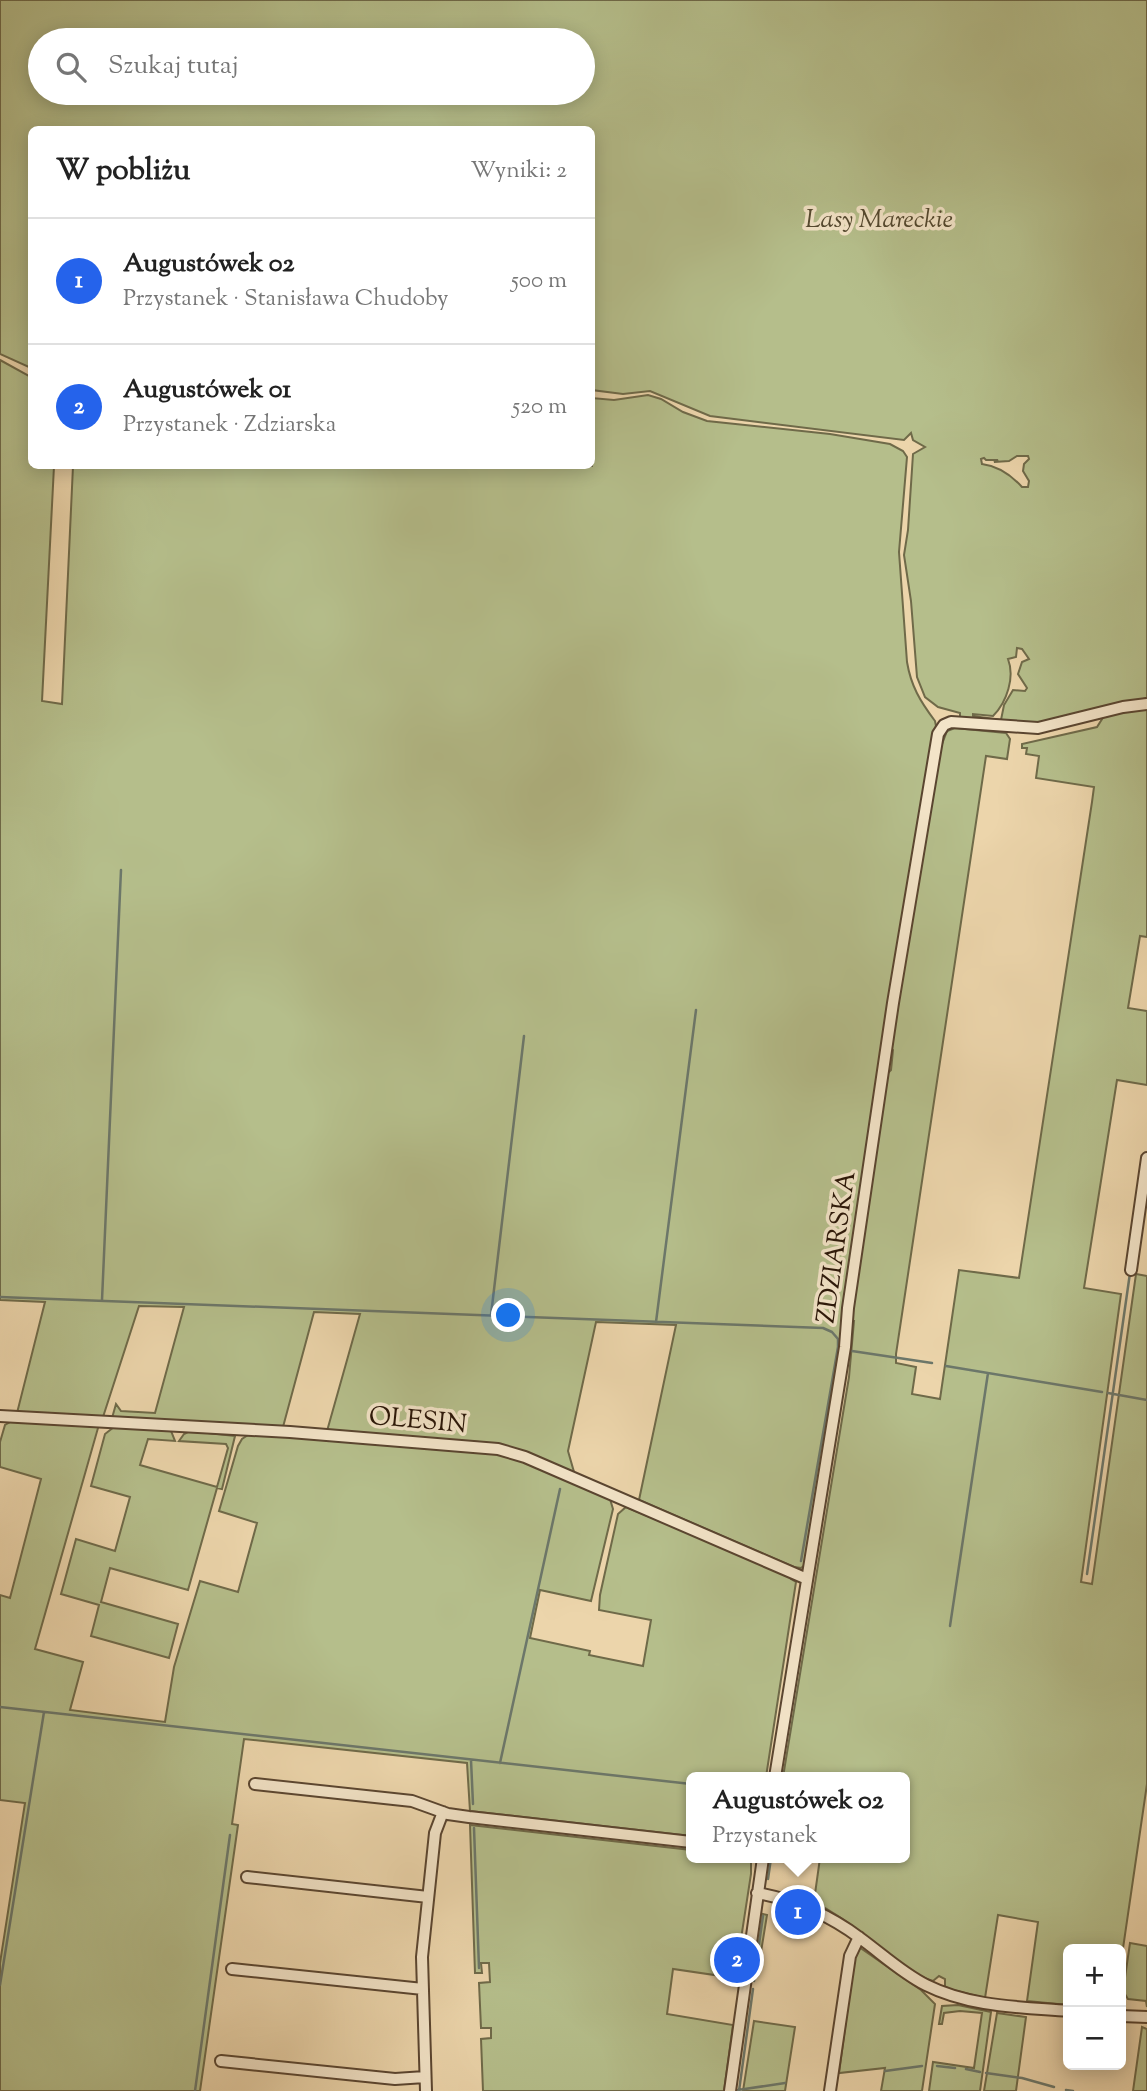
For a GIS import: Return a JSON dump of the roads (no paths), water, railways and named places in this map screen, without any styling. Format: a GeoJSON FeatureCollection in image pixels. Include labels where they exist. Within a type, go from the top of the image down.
{"type":"FeatureCollection","features":[{"type":"Feature","properties":{"kind":"street","name":"ZDZIARSKA"},"geometry":{"type":"LineString","coordinates":[[776,1772],[845,1347],[848,1308],[891,1017],[936,741],[944,725],[956,721],[1038,728],[1123,707],[1147,704]]}},
{"type":"Feature","properties":{"kind":"street"},"geometry":{"type":"LineString","coordinates":[[1131,1270],[1147,1158]]}},
{"type":"Feature","properties":{"kind":"street","name":"OLESIN"},"geometry":{"type":"LineString","coordinates":[[0,1416],[290,1432],[498,1449],[525,1457],[807,1578]]}},
{"type":"Feature","properties":{"kind":"street"},"geometry":{"type":"LineString","coordinates":[[255,1784],[412,1801],[443,1812],[686,1841]]}},
{"type":"Feature","properties":{"kind":"street"},"geometry":{"type":"LineString","coordinates":[[426,2091],[422,1958],[435,1833],[443,1812]]}},
{"type":"Feature","properties":{"kind":"street"},"geometry":{"type":"LineString","coordinates":[[730,2091],[761,1863]]}},
{"type":"Feature","properties":{"kind":"street"},"geometry":{"type":"LineString","coordinates":[[247,1877],[428,1897]]}},
{"type":"Feature","properties":{"kind":"street"},"geometry":{"type":"LineString","coordinates":[[757,1893],[817,1911],[859,1937],[909,1975],[940,1991],[984,2004],[1063,2011]]}},
{"type":"Feature","properties":{"kind":"street"},"geometry":{"type":"LineString","coordinates":[[830,2091],[850,1956],[859,1937]]}},
{"type":"Feature","properties":{"kind":"street"},"geometry":{"type":"LineString","coordinates":[[232,1969],[423,1989]]}},
{"type":"Feature","properties":{"kind":"street"},"geometry":{"type":"LineString","coordinates":[[1126,2016],[1147,2017]]}},
{"type":"Feature","properties":{"kind":"street"},"geometry":{"type":"LineString","coordinates":[[220,2061],[395,2079],[425,2077]]}},
{"type":"Feature","properties":{"kind":"waterway"},"geometry":{"type":"LineString","coordinates":[[102,1300],[121,870]]}},
{"type":"Feature","properties":{"kind":"waterway"},"geometry":{"type":"LineString","coordinates":[[656,1322],[696,1010]]}},
{"type":"Feature","properties":{"kind":"waterway"},"geometry":{"type":"LineString","coordinates":[[491,1315],[524,1036]]}},
{"type":"Feature","properties":{"kind":"waterway"},"geometry":{"type":"LineString","coordinates":[[1087,1574],[1130,1273]]}},
{"type":"Feature","properties":{"kind":"waterway"},"geometry":{"type":"LineString","coordinates":[[0,1297],[823,1328],[838,1339],[838,1347],[801,1561]]}},
{"type":"Feature","properties":{"kind":"waterway"},"geometry":{"type":"LineString","coordinates":[[852,1351],[932,1363]]}},
{"type":"Feature","properties":{"kind":"waterway"},"geometry":{"type":"LineString","coordinates":[[946,1366],[1102,1392]]}},
{"type":"Feature","properties":{"kind":"waterway"},"geometry":{"type":"LineString","coordinates":[[950,1626],[988,1373]]}},
{"type":"Feature","properties":{"kind":"waterway"},"geometry":{"type":"LineString","coordinates":[[1108,1393],[1147,1400]]}},
{"type":"Feature","properties":{"kind":"waterway"},"geometry":{"type":"LineString","coordinates":[[500,1763],[560,1489]]}},
{"type":"Feature","properties":{"kind":"waterway"},"geometry":{"type":"LineString","coordinates":[[0,1707],[686,1783]]}},
{"type":"Feature","properties":{"kind":"waterway"},"geometry":{"type":"LineString","coordinates":[[0,1985],[44,1712]]}},
{"type":"Feature","properties":{"kind":"waterway"},"geometry":{"type":"LineString","coordinates":[[471,1760],[473,1804]]}},
{"type":"Feature","properties":{"kind":"waterway"},"geometry":{"type":"LineString","coordinates":[[474,1828],[479,1968]]}},
{"type":"Feature","properties":{"kind":"waterway"},"geometry":{"type":"LineString","coordinates":[[195,2091],[230,1835]]}},
{"type":"Feature","properties":{"kind":"waterway"},"geometry":{"type":"LineString","coordinates":[[768,1879],[770,1863]]}},
{"type":"Feature","properties":{"kind":"waterway"},"geometry":{"type":"LineString","coordinates":[[758,1951],[763,1916]]}},
{"type":"Feature","properties":{"kind":"waterway"},"geometry":{"type":"LineString","coordinates":[[754,1981],[757,1958]]}},
{"type":"Feature","properties":{"kind":"waterway"},"geometry":{"type":"LineString","coordinates":[[739,2091],[753,1989]]}},
{"type":"Feature","properties":{"kind":"waterway"},"geometry":{"type":"LineString","coordinates":[[885,2071],[922,2066]]}},
{"type":"Feature","properties":{"kind":"waterway"},"geometry":{"type":"LineString","coordinates":[[937,2066],[955,2068]]}},
{"type":"Feature","properties":{"kind":"waterway"},"geometry":{"type":"LineString","coordinates":[[966,2069],[980,2072]]}},
{"type":"Feature","properties":{"kind":"waterway"},"geometry":{"type":"LineString","coordinates":[[986,2073],[1022,2078],[1054,2087]]}},
{"type":"Feature","properties":{"kind":"waterway"},"geometry":{"type":"LineString","coordinates":[[738,2090],[785,2083]]}},
{"type":"Feature","properties":{"kind":"waterway"},"geometry":{"type":"LineString","coordinates":[[1066,2090],[1073,2091]]}},
{"type":"Feature","properties":{"kind":"place","name":"Augustówek 02"},"geometry":{"type":"Point","coordinates":[798,1912]}},
{"type":"Feature","properties":{"kind":"place","name":"Augustówek 01"},"geometry":{"type":"Point","coordinates":[737,1960]}},
{"type":"Feature","properties":{"kind":"park label","name":"Lasy Mareckie"},"geometry":{"type":"Point","coordinates":[879,218]}}]}
